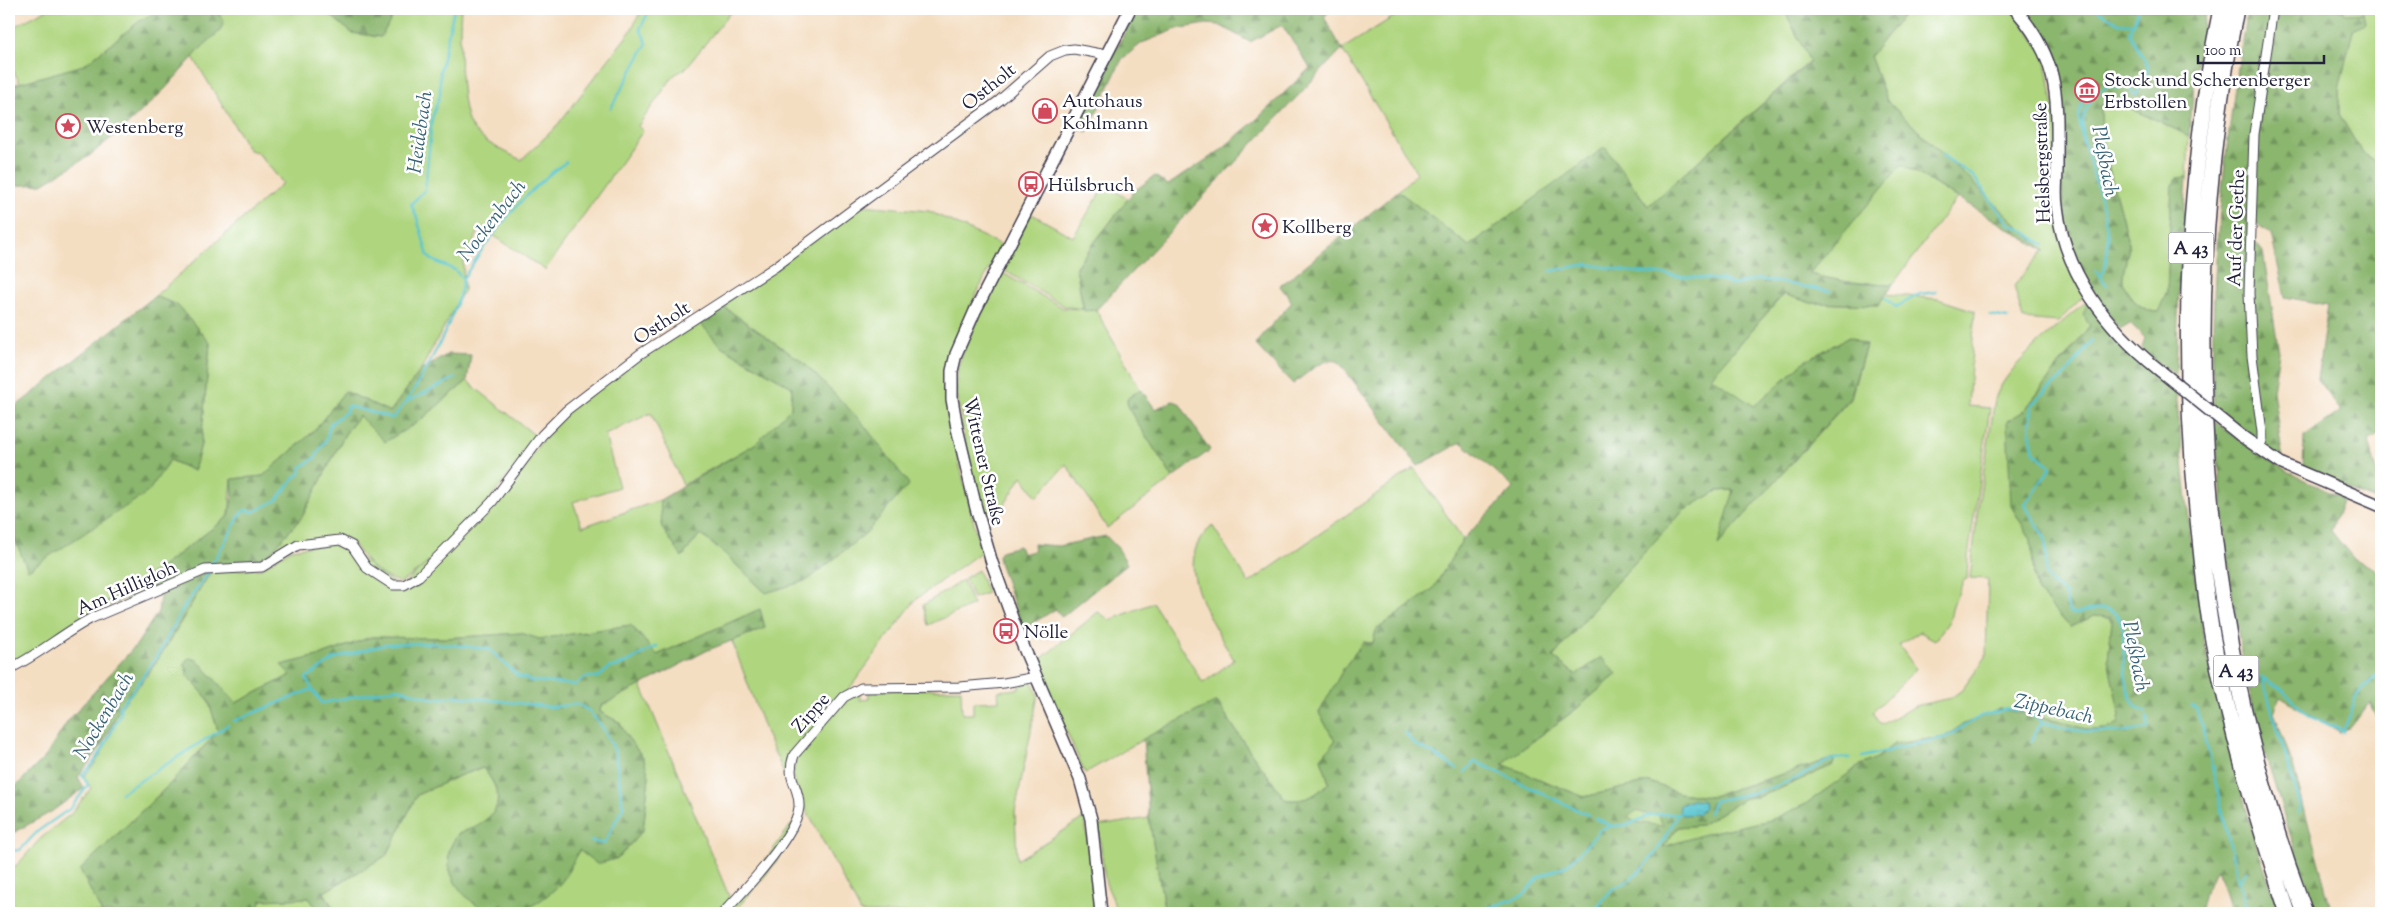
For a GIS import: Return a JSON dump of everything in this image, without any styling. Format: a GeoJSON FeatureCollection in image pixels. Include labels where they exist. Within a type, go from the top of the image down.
{"type":"FeatureCollection","features":[{"type":"Feature","properties":{"kind":"highway","name":"A 43"},"geometry":{"type":"LineString","coordinates":[[2221,9],[2204,112],[2193,216],[2188,353],[2191,443],[2203,572],[2216,655],[2256,812],[2288,913]]}},
{"type":"Feature","properties":{"kind":"highway","name":"A 43"},"geometry":{"type":"LineString","coordinates":[[2236,9],[2218,125],[2208,214],[2204,284],[2203,354],[2211,499],[2224,605],[2240,694],[2274,823],[2305,913]]}},
{"type":"Feature","properties":{"kind":"main road","name":"Wittener Straße"},"geometry":{"type":"LineString","coordinates":[[1101,913],[1091,819],[1081,782],[1008,607],[976,508],[954,414],[951,387],[956,354],[975,311],[1130,9]]}},
{"type":"Feature","properties":{"kind":"main road","name":"Helsbergstraße"},"geometry":{"type":"LineString","coordinates":[[2014,9],[2030,26],[2046,55],[2055,81],[2057,205],[2068,253],[2100,312],[2131,346],[2258,449],[2308,477],[2381,506]]}},
{"type":"Feature","properties":{"kind":"street","name":"Auf der Gethe"},"geometry":{"type":"LineString","coordinates":[[2258,449],[2262,442],[2262,432],[2252,356],[2249,293],[2254,134],[2273,9]]}},
{"type":"Feature","properties":{"kind":"street","name":"Ostholt"},"geometry":{"type":"LineString","coordinates":[[266,565],[292,547],[340,540],[352,546],[367,568],[378,577],[393,585],[409,583],[492,502],[542,435],[567,410],[640,354],[775,267],[1000,100],[1050,56],[1065,50],[1074,49],[1106,55]]}},
{"type":"Feature","properties":{"kind":"street","name":"Am Hilligloh"},"geometry":{"type":"LineString","coordinates":[[9,669],[51,645],[77,626],[92,618],[205,570],[258,568],[266,565]]}},
{"type":"Feature","properties":{"kind":"street","name":"Zippe"},"geometry":{"type":"LineString","coordinates":[[724,913],[780,847],[796,820],[799,808],[798,796],[791,778],[790,767],[794,755],[844,697],[861,688],[960,687],[1004,683],[1036,676]]}},
{"type":"Feature","properties":{"kind":"green space"},"geometry":{"type":"Polygon","coordinates":[[[48,9],[162,9],[141,20],[84,65],[20,83],[9,63],[9,29],[48,9]]]}},
{"type":"Feature","properties":{"kind":"green space"},"geometry":{"type":"Polygon","coordinates":[[[162,9],[215,9],[224,21],[220,31],[203,46],[165,89],[126,126],[89,156],[42,184],[9,186],[9,86],[84,65],[141,20],[162,9]]]}},
{"type":"Feature","properties":{"kind":"green space"},"geometry":{"type":"Polygon","coordinates":[[[215,9],[289,9],[291,13],[307,9],[323,9],[352,33],[380,37],[397,9],[461,9],[460,51],[466,115],[474,131],[486,141],[521,160],[555,128],[630,32],[642,9],[733,9],[685,69],[674,75],[638,126],[643,131],[545,270],[481,227],[463,263],[464,290],[420,371],[390,412],[345,391],[314,431],[263,476],[232,479],[229,516],[160,568],[83,616],[76,624],[9,667],[9,526],[28,570],[169,460],[194,471],[201,444],[210,343],[177,305],[155,296],[283,183],[257,152],[249,150],[193,57],[224,21],[215,9]]]}},
{"type":"Feature","properties":{"kind":"green space"},"geometry":{"type":"Polygon","coordinates":[[[323,9],[397,9],[381,37],[352,33],[323,9]]]}},
{"type":"Feature","properties":{"kind":"green space"},"geometry":{"type":"Polygon","coordinates":[[[1137,9],[1331,9],[1324,17],[1342,49],[1096,310],[1084,311],[1076,267],[1134,191],[1155,176],[1168,185],[1218,152],[1256,120],[1310,68],[1282,25],[1250,42],[1219,25],[1206,24],[1177,29],[1142,43],[1122,59],[1087,132],[1075,127],[1137,9]]]}},
{"type":"Feature","properties":{"kind":"green space"},"geometry":{"type":"Polygon","coordinates":[[[1406,9],[1784,9],[1810,61],[1648,206],[1605,148],[1469,246],[1398,191],[1417,173],[1342,49],[1406,9]]]}},
{"type":"Feature","properties":{"kind":"green space"},"geometry":{"type":"Polygon","coordinates":[[[1784,9],[1908,9],[1870,56],[1887,101],[2045,251],[1902,164],[1809,274],[1847,282],[1893,284],[1878,305],[1811,303],[1783,294],[1711,377],[1754,406],[1805,361],[1849,337],[1866,345],[1850,398],[1718,545],[1734,490],[1717,491],[1683,511],[1613,586],[1553,657],[1576,675],[1601,657],[1617,674],[1575,710],[1502,764],[1584,797],[1649,782],[1679,793],[1709,797],[1835,758],[1833,765],[1779,789],[1757,797],[1745,798],[1701,825],[1678,827],[1663,847],[1708,833],[1771,820],[1804,805],[1861,765],[1877,758],[1894,744],[1944,737],[1964,724],[2000,709],[2057,720],[2089,730],[2106,729],[2118,724],[2120,716],[2108,659],[2112,622],[2108,617],[2094,616],[2070,627],[2038,592],[2034,577],[2031,539],[2011,506],[2007,421],[2024,411],[2090,326],[2083,315],[2088,300],[2117,338],[2176,392],[2191,541],[2203,634],[2219,708],[2257,848],[2280,913],[2231,913],[2217,869],[2206,889],[2200,913],[1165,913],[1149,818],[1143,739],[1215,702],[1218,703],[1246,746],[1286,800],[1305,799],[1318,792],[1329,783],[1321,758],[1335,741],[1319,713],[1344,668],[1363,642],[1373,643],[1376,630],[1433,589],[1463,539],[1514,488],[1461,442],[1418,466],[1339,362],[1327,361],[1293,384],[1255,344],[1292,302],[1280,286],[1398,191],[1469,246],[1605,147],[1648,206],[1810,62],[1784,9]]]}},
{"type":"Feature","properties":{"kind":"green space"},"geometry":{"type":"Polygon","coordinates":[[[1908,9],[2012,9],[2045,55],[2085,295],[2058,322],[2023,319],[2014,286],[2044,250],[1887,101],[1870,56],[1908,9]]]}},
{"type":"Feature","properties":{"kind":"green space"},"geometry":{"type":"Polygon","coordinates":[[[2017,9],[2206,9],[2196,65],[2189,136],[2124,105],[2101,105],[2107,158],[2128,244],[2128,254],[2123,276],[2124,286],[2133,300],[2153,312],[2158,312],[2167,292],[2172,185],[2177,178],[2187,177],[2179,287],[2176,375],[2141,350],[2145,338],[2130,323],[2120,329],[2101,306],[2087,284],[2076,261],[2069,239],[2062,190],[2058,82],[2046,57],[2017,9]]]}},
{"type":"Feature","properties":{"kind":"green space"},"geometry":{"type":"Polygon","coordinates":[[[2247,9],[2271,9],[2249,234],[2263,252],[2279,352],[2273,391],[2283,460],[2214,407],[2214,306],[2220,207],[2247,9]]]}},
{"type":"Feature","properties":{"kind":"green space"},"geometry":{"type":"Polygon","coordinates":[[[2277,9],[2342,9],[2345,14],[2363,13],[2365,24],[2353,30],[2339,89],[2339,114],[2362,153],[2381,165],[2381,433],[2369,441],[2381,487],[2381,502],[2303,471],[2304,437],[2341,411],[2317,379],[2328,305],[2285,297],[2271,234],[2253,221],[2256,134],[2277,9]]]}},
{"type":"Feature","properties":{"kind":"green space"},"geometry":{"type":"Polygon","coordinates":[[[2342,9],[2381,9],[2381,165],[2362,153],[2339,114],[2339,89],[2353,29],[2365,23],[2363,13],[2345,14],[2342,9]]]}},
{"type":"Feature","properties":{"kind":"green space"},"geometry":{"type":"Polygon","coordinates":[[[2101,105],[2124,105],[2189,136],[2187,177],[2177,178],[2172,185],[2167,292],[2158,312],[2142,307],[2129,295],[2124,285],[2123,276],[2128,254],[2128,244],[2107,158],[2101,105]]]}},
{"type":"Feature","properties":{"kind":"green space"},"geometry":{"type":"Polygon","coordinates":[[[1902,164],[1957,198],[1893,284],[1847,282],[1808,274],[1902,164]]]}},
{"type":"Feature","properties":{"kind":"green space"},"geometry":{"type":"Polygon","coordinates":[[[1105,185],[1128,199],[1076,266],[1083,309],[1064,306],[1002,269],[1030,213],[1073,237],[1105,185]]]}},
{"type":"Feature","properties":{"kind":"green space"},"geometry":{"type":"Polygon","coordinates":[[[862,205],[929,211],[1001,245],[965,317],[946,364],[947,399],[951,429],[981,552],[916,599],[847,692],[789,758],[787,767],[789,784],[767,736],[732,641],[765,628],[760,609],[657,655],[631,625],[539,639],[521,633],[446,638],[371,637],[322,655],[282,665],[291,675],[236,703],[197,660],[188,676],[208,699],[218,731],[171,783],[80,870],[102,913],[9,913],[9,868],[17,865],[40,839],[72,813],[91,788],[84,776],[97,761],[118,712],[157,661],[211,571],[260,569],[291,549],[340,542],[399,588],[494,504],[548,433],[568,411],[640,356],[697,320],[721,346],[792,387],[791,408],[755,444],[683,485],[651,413],[605,435],[619,487],[573,502],[582,527],[660,500],[663,528],[682,557],[700,534],[724,553],[766,593],[804,363],[721,305],[862,205]]]}},
{"type":"Feature","properties":{"kind":"green space"},"geometry":{"type":"Polygon","coordinates":[[[1001,272],[1063,308],[1096,310],[1140,389],[1127,399],[1128,408],[1173,478],[1107,528],[1066,464],[1037,497],[1022,476],[1002,509],[982,514],[964,437],[956,387],[958,366],[967,342],[1001,272]]]}},
{"type":"Feature","properties":{"kind":"green space"},"geometry":{"type":"Polygon","coordinates":[[[1784,294],[1811,303],[1878,305],[1886,294],[1938,299],[1975,311],[1968,406],[1990,408],[1968,557],[1967,579],[1964,580],[1953,605],[1950,620],[1935,640],[1920,632],[1899,645],[1916,669],[1873,712],[1881,725],[1915,706],[1951,698],[1962,690],[1986,657],[1988,579],[1970,578],[1978,506],[1995,399],[2010,373],[2035,346],[2088,300],[2090,325],[2024,411],[2011,506],[2031,539],[2034,577],[2038,592],[2070,627],[2094,616],[2109,617],[2112,622],[2108,659],[2120,716],[2118,724],[2106,729],[2089,730],[2057,720],[2000,709],[1964,724],[1944,737],[1894,744],[1877,758],[1861,765],[1804,805],[1771,820],[1708,833],[1662,848],[1678,827],[1701,825],[1745,798],[1757,797],[1779,789],[1833,765],[1835,758],[1709,797],[1679,793],[1649,782],[1584,797],[1502,764],[1575,710],[1617,674],[1576,675],[1553,657],[1613,586],[1683,511],[1717,491],[1735,490],[1719,543],[1851,398],[1866,345],[1849,337],[1805,361],[1754,407],[1710,377],[1784,294]]]}},
{"type":"Feature","properties":{"kind":"green space"},"geometry":{"type":"Polygon","coordinates":[[[155,296],[177,305],[210,343],[201,444],[194,471],[170,460],[148,492],[28,570],[9,526],[9,412],[155,296]]]}},
{"type":"Feature","properties":{"kind":"green space"},"geometry":{"type":"Polygon","coordinates":[[[721,305],[804,363],[861,421],[909,484],[866,533],[808,580],[766,593],[724,553],[700,534],[682,557],[662,528],[660,500],[755,444],[791,408],[792,387],[721,346],[697,320],[721,305]]]}},
{"type":"Feature","properties":{"kind":"green space"},"geometry":{"type":"Polygon","coordinates":[[[448,354],[471,355],[467,381],[418,422],[385,442],[359,416],[345,434],[302,517],[258,566],[214,570],[191,576],[146,591],[83,616],[160,568],[229,516],[233,494],[232,479],[263,476],[314,431],[345,391],[390,412],[420,371],[448,354]]]}},
{"type":"Feature","properties":{"kind":"green space"},"geometry":{"type":"Polygon","coordinates":[[[467,381],[537,437],[475,517],[440,553],[400,583],[375,572],[351,542],[297,543],[258,566],[302,517],[345,434],[359,416],[418,422],[467,381]]]}},
{"type":"Feature","properties":{"kind":"green space"},"geometry":{"type":"Polygon","coordinates":[[[1141,389],[1155,409],[1173,401],[1179,403],[1210,450],[1173,478],[1128,408],[1127,399],[1141,389]]]}},
{"type":"Feature","properties":{"kind":"green space"},"geometry":{"type":"Polygon","coordinates":[[[2214,421],[2276,464],[2343,498],[2331,531],[2353,558],[2381,572],[2381,725],[2370,702],[2351,727],[2340,732],[2280,697],[2274,712],[2293,766],[2332,913],[2317,913],[2276,791],[2251,697],[2238,636],[2226,544],[2214,421]]]}},
{"type":"Feature","properties":{"kind":"green space"},"geometry":{"type":"Polygon","coordinates":[[[1414,468],[1463,539],[1433,589],[1376,630],[1373,643],[1363,642],[1344,668],[1319,713],[1335,741],[1321,758],[1329,783],[1305,799],[1286,800],[1246,746],[1218,703],[1215,702],[1142,740],[1085,773],[1036,663],[1098,612],[1110,620],[1153,603],[1203,683],[1234,660],[1203,604],[1194,572],[1194,557],[1198,543],[1212,525],[1249,583],[1414,468]]]}},
{"type":"Feature","properties":{"kind":"green space"},"geometry":{"type":"Polygon","coordinates":[[[1106,536],[1118,548],[1127,564],[1062,617],[1056,609],[1023,629],[999,562],[998,556],[1001,551],[1019,546],[1022,554],[1033,551],[1034,544],[1058,546],[1106,536]]]}},
{"type":"Feature","properties":{"kind":"green space"},"geometry":{"type":"Polygon","coordinates":[[[978,570],[987,593],[973,598],[965,578],[978,570]]]}},
{"type":"Feature","properties":{"kind":"green space"},"geometry":{"type":"Polygon","coordinates":[[[211,571],[159,658],[118,711],[102,745],[78,777],[84,788],[51,812],[9,835],[9,793],[45,757],[68,721],[137,644],[158,612],[161,590],[211,571]]]}},
{"type":"Feature","properties":{"kind":"green space"},"geometry":{"type":"Polygon","coordinates":[[[963,580],[973,605],[928,625],[923,605],[963,580]]]}},
{"type":"Feature","properties":{"kind":"green space"},"geometry":{"type":"Polygon","coordinates":[[[760,609],[765,628],[708,650],[601,706],[600,712],[619,722],[628,738],[643,757],[649,776],[643,830],[618,858],[597,864],[579,850],[559,885],[542,900],[522,911],[503,914],[491,912],[468,898],[452,877],[449,852],[458,834],[471,829],[490,816],[498,801],[497,792],[492,781],[483,768],[461,775],[417,795],[387,855],[324,892],[335,913],[320,913],[309,898],[261,900],[259,913],[102,913],[80,870],[171,783],[218,731],[208,699],[188,676],[184,663],[189,658],[197,660],[236,703],[291,675],[281,665],[322,655],[371,637],[446,638],[521,633],[539,639],[631,625],[657,655],[760,609]]]}},
{"type":"Feature","properties":{"kind":"green space"},"geometry":{"type":"Polygon","coordinates":[[[1028,681],[1032,682],[1038,695],[1015,812],[1017,860],[1085,817],[1095,913],[861,913],[801,800],[793,778],[796,757],[847,697],[860,690],[860,700],[869,699],[869,690],[961,689],[962,714],[973,714],[973,702],[999,701],[998,691],[1017,689],[1028,681]]]}},
{"type":"Feature","properties":{"kind":"green space"},"geometry":{"type":"Polygon","coordinates":[[[641,685],[731,901],[720,913],[515,913],[539,901],[555,888],[580,849],[597,864],[618,858],[643,830],[649,777],[643,757],[628,738],[619,722],[600,712],[601,706],[641,685]]]}},
{"type":"Feature","properties":{"kind":"green space"},"geometry":{"type":"Polygon","coordinates":[[[483,768],[492,781],[496,792],[497,801],[495,809],[481,823],[458,834],[449,852],[449,863],[451,874],[463,893],[481,906],[491,911],[502,913],[336,913],[324,892],[387,855],[417,795],[461,775],[483,768]]]}},
{"type":"Feature","properties":{"kind":"green space"},"geometry":{"type":"Polygon","coordinates":[[[1636,811],[1650,815],[1658,814],[1663,826],[1635,822],[1627,817],[1636,811]]]}},
{"type":"Feature","properties":{"kind":"green space"},"geometry":{"type":"Polygon","coordinates":[[[800,813],[804,816],[781,855],[733,913],[726,913],[800,813]]]}},
{"type":"Feature","properties":{"kind":"green space"},"geometry":{"type":"Polygon","coordinates":[[[1149,818],[1165,913],[1115,913],[1114,903],[1105,879],[1098,826],[1149,818]]]}},
{"type":"Feature","properties":{"kind":"green space"},"geometry":{"type":"Polygon","coordinates":[[[309,898],[320,913],[259,913],[261,900],[309,898]]]}},
{"type":"Feature","properties":{"kind":"water"},"geometry":{"type":"Polygon","coordinates":[[[1692,800],[1703,801],[1704,808],[1699,814],[1682,815],[1679,813],[1680,805],[1692,800]]]}},
{"type":"Feature","properties":{"kind":"waterway","name":"Heidebach"},"geometry":{"type":"LineString","coordinates":[[406,402],[431,360],[448,324],[463,279],[455,270],[432,260],[428,256],[411,204],[425,190],[432,118],[440,94],[440,71],[454,9]]}},
{"type":"Feature","properties":{"kind":"waterway","name":"Nockenbach"},"geometry":{"type":"LineString","coordinates":[[611,108],[647,43],[640,29],[647,15],[654,9]]}},
{"type":"Feature","properties":{"kind":"waterway"},"geometry":{"type":"LineString","coordinates":[[2092,9],[2096,9],[2118,23],[2132,24]]}},
{"type":"Feature","properties":{"kind":"waterway","name":"Pleßbach"},"geometry":{"type":"LineString","coordinates":[[2101,276],[2106,262],[2107,234],[2102,204],[2084,142],[2083,121],[2086,109],[2092,100],[2109,85],[2117,88],[2127,86],[2134,94],[2137,94],[2140,84],[2145,83],[2148,66],[2129,33],[2139,9]]}},
{"type":"Feature","properties":{"kind":"waterway"},"geometry":{"type":"LineString","coordinates":[[2083,142],[2079,117],[2081,106],[2087,94]]}},
{"type":"Feature","properties":{"kind":"waterway"},"geometry":{"type":"LineString","coordinates":[[1942,155],[1973,176],[2008,223],[2021,229],[2044,245]]}},
{"type":"Feature","properties":{"kind":"waterway","name":"Nockenbach"},"geometry":{"type":"LineString","coordinates":[[463,279],[484,246],[508,215],[550,174],[566,162]]}},
{"type":"Feature","properties":{"kind":"waterway"},"geometry":{"type":"LineString","coordinates":[[1551,271],[1588,264],[1625,271],[1722,280],[1733,285],[1759,279],[1830,291]]}},
{"type":"Feature","properties":{"kind":"waterway","name":"Pleßbach"},"geometry":{"type":"LineString","coordinates":[[2096,271],[2107,285]]}},
{"type":"Feature","properties":{"kind":"waterway"},"geometry":{"type":"LineString","coordinates":[[1885,298],[1896,307],[1920,294],[1936,292]]}},
{"type":"Feature","properties":{"kind":"waterway"},"geometry":{"type":"LineString","coordinates":[[1990,315],[2007,318]]}},
{"type":"Feature","properties":{"kind":"waterway","name":"Pleßbach"},"geometry":{"type":"LineString","coordinates":[[2092,341],[2066,374],[2032,404],[2030,432],[2034,452],[2051,467],[2025,505],[2046,540],[2046,574],[2053,585],[2065,594],[2069,612],[2074,614],[2103,608],[2114,613],[2119,618],[2123,627],[2124,662],[2128,689],[2132,700],[2138,708],[2146,712]]}},
{"type":"Feature","properties":{"kind":"waterway","name":"Nockenbach"},"geometry":{"type":"LineString","coordinates":[[212,564],[242,512],[246,510],[253,512],[277,500],[294,478],[300,474],[301,467],[314,459],[327,438],[330,424],[346,412],[348,406],[393,418],[406,402],[455,378]]}},
{"type":"Feature","properties":{"kind":"waterway","name":"Nockenbach"},"geometry":{"type":"LineString","coordinates":[[9,851],[20,850],[38,831],[71,808],[88,785],[82,775],[94,762],[104,746],[121,713],[120,706],[159,653],[184,607],[209,572]]}},
{"type":"Feature","properties":{"kind":"waterway"},"geometry":{"type":"LineString","coordinates":[[234,721],[312,689],[306,678],[336,658],[387,644],[434,643],[489,649],[518,676],[532,681],[575,685],[586,677],[599,677],[610,667],[626,663],[657,646]]}},
{"type":"Feature","properties":{"kind":"waterway"},"geometry":{"type":"LineString","coordinates":[[2298,813],[2301,807],[2262,677],[2280,688],[2310,716],[2343,731],[2356,696],[2381,671]]}},
{"type":"Feature","properties":{"kind":"waterway"},"geometry":{"type":"LineString","coordinates":[[312,689],[322,703],[397,688],[434,699],[456,696],[552,707],[578,704],[589,711],[603,728],[615,751],[623,807],[604,844],[591,841]]}},
{"type":"Feature","properties":{"kind":"waterway","name":"Pleßbach"},"geometry":{"type":"LineString","coordinates":[[2191,705],[2196,707],[2208,749],[2238,880],[2248,913]]}},
{"type":"Feature","properties":{"kind":"waterway","name":"Zippebach"},"geometry":{"type":"LineString","coordinates":[[1862,757],[1946,737],[1981,716],[2007,709],[2025,711],[2043,722],[2067,729],[2091,732],[2120,732],[2148,728],[2147,717]]}},
{"type":"Feature","properties":{"kind":"waterway"},"geometry":{"type":"LineString","coordinates":[[2032,741],[2037,728],[2043,722]]}},
{"type":"Feature","properties":{"kind":"waterway"},"geometry":{"type":"LineString","coordinates":[[121,793],[228,725]]}},
{"type":"Feature","properties":{"kind":"waterway"},"geometry":{"type":"LineString","coordinates":[[1405,732],[1414,744],[1457,769]]}},
{"type":"Feature","properties":{"kind":"waterway","name":"Zippebach"},"geometry":{"type":"LineString","coordinates":[[1709,813],[1714,801],[1746,795],[1773,787],[1796,779],[1830,760],[1850,758]]}},
{"type":"Feature","properties":{"kind":"waterway"},"geometry":{"type":"LineString","coordinates":[[1465,772],[1474,762],[1479,763],[1588,815]]}},
{"type":"Feature","properties":{"kind":"waterway"},"geometry":{"type":"LineString","coordinates":[[1475,913],[1524,895],[1539,877],[1563,867],[1573,860],[1601,829],[1611,826],[1628,825],[1650,815],[1679,813]]}},
{"type":"Feature","properties":{"kind":"waterway","name":"Zippebach"},"geometry":{"type":"LineString","coordinates":[[1593,913],[1611,890],[1629,881],[1644,867],[1657,851],[1679,813]]}},
{"type":"Feature","properties":{"kind":"waterway"},"geometry":{"type":"LineString","coordinates":[[1595,818],[1610,825]]}},
{"type":"Feature","properties":{"kind":"waterway"},"geometry":{"type":"LineString","coordinates":[[2239,880],[2246,871]]}},
{"type":"Feature","properties":{"kind":"place","name":"Stock und Scherenberger Erbstollen"},"geometry":{"type":"Point","coordinates":[2087,90]}},
{"type":"Feature","properties":{"kind":"place","name":"Autohaus Kohlmann"},"geometry":{"type":"Point","coordinates":[1045,111]}},
{"type":"Feature","properties":{"kind":"place","name":"Westenberg"},"geometry":{"type":"Point","coordinates":[68,126]}},
{"type":"Feature","properties":{"kind":"place","name":"Hülsbruch"},"geometry":{"type":"Point","coordinates":[1031,184]}},
{"type":"Feature","properties":{"kind":"place","name":"Kollberg"},"geometry":{"type":"Point","coordinates":[1265,226]}},
{"type":"Feature","properties":{"kind":"place","name":"Nölle"},"geometry":{"type":"Point","coordinates":[1006,631]}}]}
